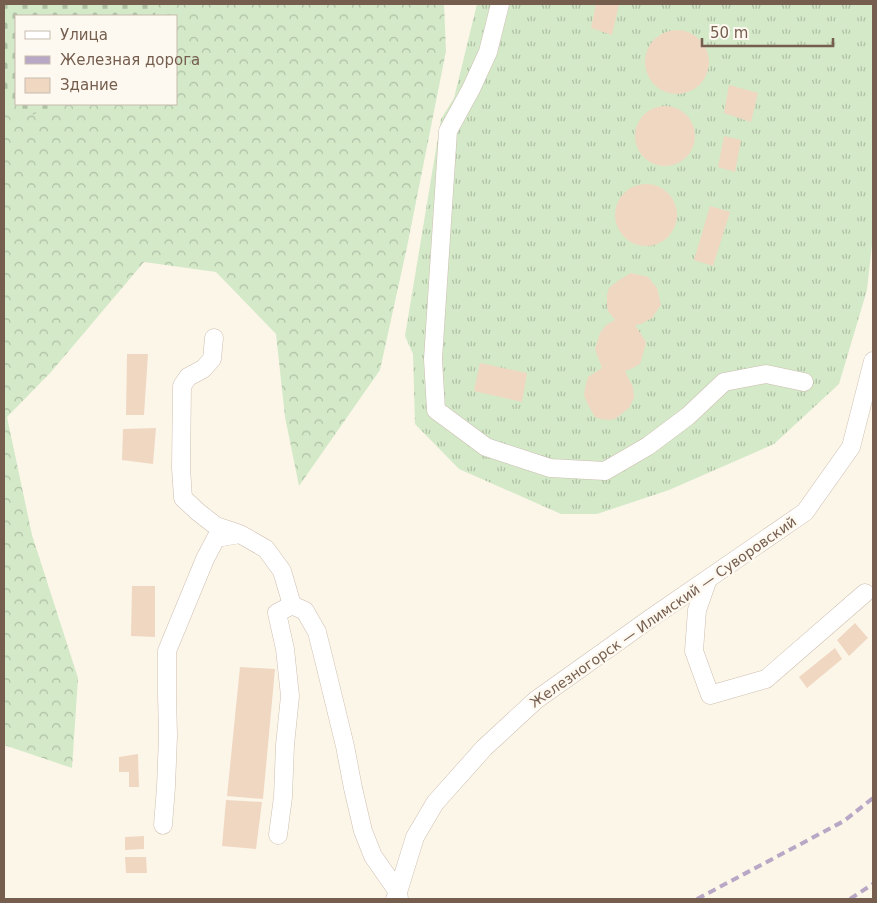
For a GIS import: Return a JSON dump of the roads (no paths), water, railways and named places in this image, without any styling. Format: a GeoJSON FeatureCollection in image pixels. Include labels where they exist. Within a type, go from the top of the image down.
{"type":"FeatureCollection","features":[{"type":"Feature","properties":{"kind":"street"},"geometry":{"type":"LineString","coordinates":[[500,4],[488,52],[448,132],[433,359],[436,410],[486,447],[550,468],[605,471],[648,446],[682,421],[724,382],[766,374],[804,382]]}},
{"type":"Feature","properties":{"kind":"street"},"geometry":{"type":"LineString","coordinates":[[214,338],[212,360],[203,369],[188,377],[182,386],[181,468],[183,498],[216,526],[240,534],[266,549],[282,571],[292,606]]}},
{"type":"Feature","properties":{"kind":"street","name":"Железногорск — Илимский — Суворовский"},"geometry":{"type":"LineString","coordinates":[[397,897],[415,837],[435,803],[484,748],[536,700],[805,512],[851,447],[873,361]]}},
{"type":"Feature","properties":{"kind":"street"},"geometry":{"type":"LineString","coordinates":[[163,825],[168,736],[167,651],[205,559],[216,538],[240,534]]}},
{"type":"Feature","properties":{"kind":"street"},"geometry":{"type":"LineString","coordinates":[[708,579],[697,610],[694,652],[710,694],[766,679],[865,593]]}},
{"type":"Feature","properties":{"kind":"street"},"geometry":{"type":"LineString","coordinates":[[278,834],[283,797],[285,745],[290,696],[285,649],[277,613],[292,606],[306,611],[316,632],[345,746],[363,831],[373,856],[397,897]]}},
{"type":"Feature","properties":{"kind":"railway"},"geometry":{"type":"LineString","coordinates":[[697,899],[844,821],[873,798]]}},
{"type":"Feature","properties":{"kind":"railway"},"geometry":{"type":"LineString","coordinates":[[850,899],[873,884]]}}]}
